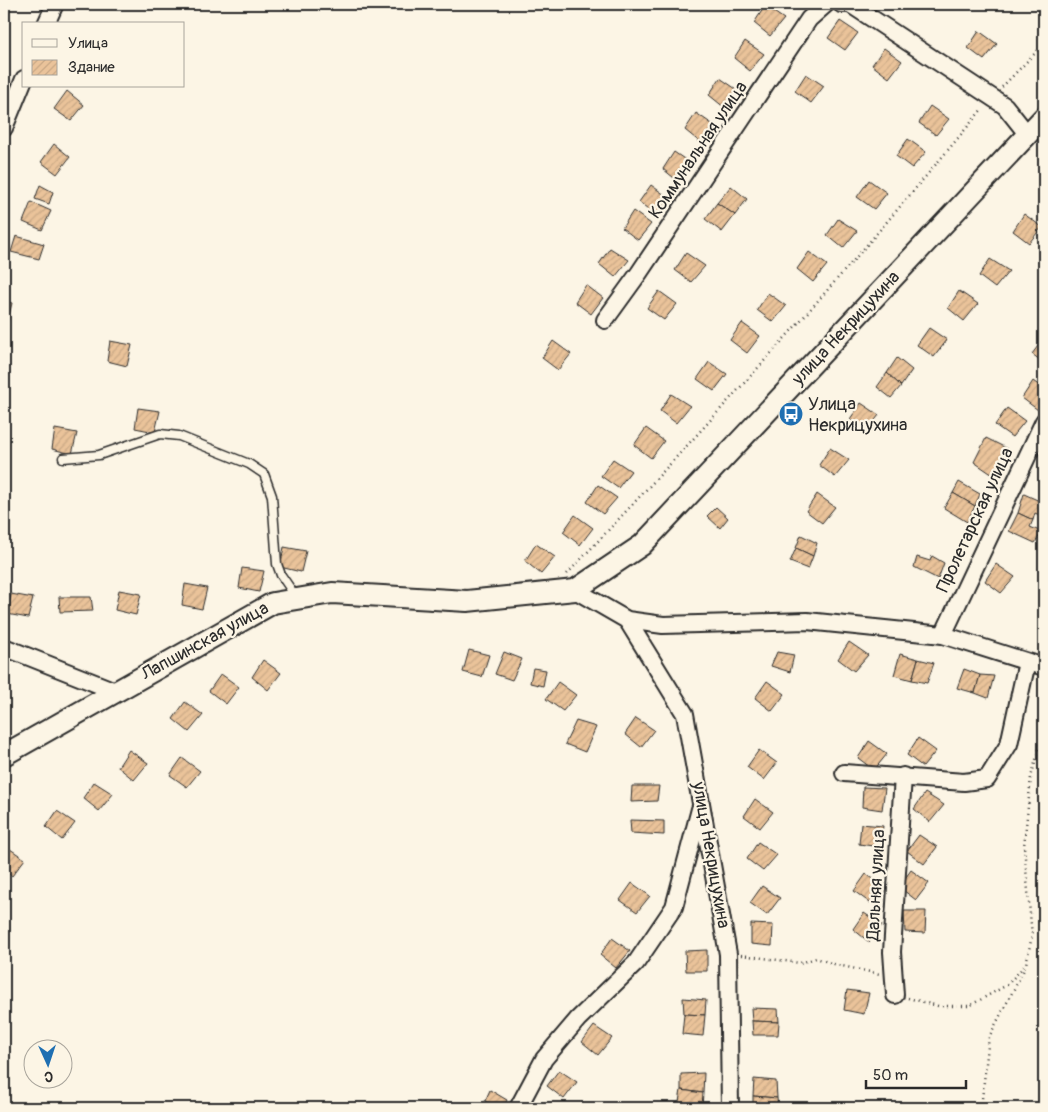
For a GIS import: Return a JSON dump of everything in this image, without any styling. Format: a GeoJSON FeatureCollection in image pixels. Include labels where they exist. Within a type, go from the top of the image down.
{"type":"FeatureCollection","features":[{"type":"Feature","properties":{"kind":"street"},"geometry":{"type":"LineString","coordinates":[[47,22],[54,4]]}},
{"type":"Feature","properties":{"kind":"street","name":"Коммунальная улица"},"geometry":{"type":"LineString","coordinates":[[605,320],[639,273],[809,19],[826,4]]}},
{"type":"Feature","properties":{"kind":"street"},"geometry":{"type":"LineString","coordinates":[[841,4],[850,4],[1005,106],[1028,134]]}},
{"type":"Feature","properties":{"kind":"street"},"geometry":{"type":"LineString","coordinates":[[4,128],[22,84]]}},
{"type":"Feature","properties":{"kind":"street","name":"улица Некрицухина"},"geometry":{"type":"LineString","coordinates":[[575,590],[642,545],[1044,117]]}},
{"type":"Feature","properties":{"kind":"street","name":"Пролетарская улица"},"geometry":{"type":"LineString","coordinates":[[943,635],[1044,421]]}},
{"type":"Feature","properties":{"kind":"street"},"geometry":{"type":"LineString","coordinates":[[575,590],[627,620],[663,625],[807,621],[943,635],[1044,667]]}},
{"type":"Feature","properties":{"kind":"street","name":"Лапшинская улица"},"geometry":{"type":"LineString","coordinates":[[4,755],[273,603],[332,593],[467,601],[575,590]]}},
{"type":"Feature","properties":{"kind":"street","name":"улица Некрицухина"},"geometry":{"type":"LineString","coordinates":[[627,620],[685,714],[728,954],[730,1108]]}},
{"type":"Feature","properties":{"kind":"street"},"geometry":{"type":"LineString","coordinates":[[4,647],[115,691]]}},
{"type":"Feature","properties":{"kind":"street"},"geometry":{"type":"LineString","coordinates":[[844,772],[964,782],[987,778],[1009,744],[1027,662]]}},
{"type":"Feature","properties":{"kind":"street","name":"Дальняя улица"},"geometry":{"type":"LineString","coordinates":[[894,995],[892,952],[903,776]]}},
{"type":"Feature","properties":{"kind":"street"},"geometry":{"type":"LineString","coordinates":[[518,1108],[544,1059],[578,1019],[636,963],[674,907],[702,805]]}},
{"type":"Feature","properties":{"kind":"lane"},"geometry":{"type":"LineString","coordinates":[[63,458],[99,455],[160,434],[179,436],[249,464],[264,474],[272,496],[277,564],[297,599]]}},
{"type":"Feature","properties":{"kind":"path"},"geometry":{"type":"LineString","coordinates":[[547,594],[663,472],[880,233],[992,97],[1044,44]]}},
{"type":"Feature","properties":{"kind":"path"},"geometry":{"type":"LineString","coordinates":[[981,1108],[989,1037],[1026,964],[1032,936],[1024,846],[1031,777],[1044,732]]}},
{"type":"Feature","properties":{"kind":"path"},"geometry":{"type":"LineString","coordinates":[[728,954],[800,963],[816,958],[837,965],[894,976]]}},
{"type":"Feature","properties":{"kind":"path"},"geometry":{"type":"LineString","coordinates":[[894,995],[938,1006],[969,1006],[1008,985],[1026,964]]}},
{"type":"Feature","properties":{"kind":"building"},"geometry":{"type":"Polygon","coordinates":[[[765,6],[784,19],[770,36],[754,23],[765,6]]]}},
{"type":"Feature","properties":{"kind":"building"},"geometry":{"type":"Polygon","coordinates":[[[840,21],[858,33],[845,50],[828,38],[840,21]]]}},
{"type":"Feature","properties":{"kind":"building"},"geometry":{"type":"Polygon","coordinates":[[[979,31],[997,44],[984,60],[968,48],[979,31]]]}},
{"type":"Feature","properties":{"kind":"building"},"geometry":{"type":"Polygon","coordinates":[[[745,41],[764,54],[750,71],[734,58],[745,41]]]}},
{"type":"Feature","properties":{"kind":"building"},"geometry":{"type":"Polygon","coordinates":[[[884,48],[902,61],[889,78],[872,65],[884,48]]]}},
{"type":"Feature","properties":{"kind":"building"},"geometry":{"type":"Polygon","coordinates":[[[806,74],[824,86],[811,103],[795,91],[806,74]]]}},
{"type":"Feature","properties":{"kind":"building"},"geometry":{"type":"Polygon","coordinates":[[[720,78],[739,91],[725,108],[709,95],[720,78]]]}},
{"type":"Feature","properties":{"kind":"building"},"geometry":{"type":"Polygon","coordinates":[[[67,91],[84,105],[71,121],[54,109],[67,91]]]}},
{"type":"Feature","properties":{"kind":"building"},"geometry":{"type":"Polygon","coordinates":[[[930,106],[949,119],[936,135],[919,123],[930,106]]]}},
{"type":"Feature","properties":{"kind":"building"},"geometry":{"type":"Polygon","coordinates":[[[696,113],[715,126],[701,143],[685,130],[696,113]]]}},
{"type":"Feature","properties":{"kind":"building"},"geometry":{"type":"Polygon","coordinates":[[[908,139],[926,152],[912,168],[896,156],[908,139]]]}},
{"type":"Feature","properties":{"kind":"building"},"geometry":{"type":"Polygon","coordinates":[[[54,144],[70,157],[57,174],[41,162],[54,144]]]}},
{"type":"Feature","properties":{"kind":"building"},"geometry":{"type":"Polygon","coordinates":[[[674,152],[693,165],[679,182],[663,169],[674,152]]]}},
{"type":"Feature","properties":{"kind":"building"},"geometry":{"type":"Polygon","coordinates":[[[869,180],[887,193],[874,209],[857,197],[869,180]]]}},
{"type":"Feature","properties":{"kind":"building"},"geometry":{"type":"Polygon","coordinates":[[[40,185],[53,192],[49,204],[35,199],[40,185]]]}},
{"type":"Feature","properties":{"kind":"building"},"geometry":{"type":"Polygon","coordinates":[[[651,185],[669,198],[656,215],[639,202],[651,185]]]}},
{"type":"Feature","properties":{"kind":"building"},"geometry":{"type":"Polygon","coordinates":[[[731,186],[747,199],[735,215],[717,203],[731,186]]]}},
{"type":"Feature","properties":{"kind":"building"},"geometry":{"type":"Polygon","coordinates":[[[31,202],[51,211],[42,230],[23,222],[31,202]]]}},
{"type":"Feature","properties":{"kind":"building"},"geometry":{"type":"Polygon","coordinates":[[[717,203],[735,215],[722,232],[705,219],[717,203]]]}},
{"type":"Feature","properties":{"kind":"building"},"geometry":{"type":"Polygon","coordinates":[[[633,211],[651,224],[638,240],[622,228],[633,211]]]}},
{"type":"Feature","properties":{"kind":"building"},"geometry":{"type":"Polygon","coordinates":[[[1024,214],[1042,227],[1029,243],[1013,231],[1024,214]]]}},
{"type":"Feature","properties":{"kind":"building"},"geometry":{"type":"Polygon","coordinates":[[[838,219],[857,231],[843,248],[827,235],[838,219]]]}},
{"type":"Feature","properties":{"kind":"building"},"geometry":{"type":"Polygon","coordinates":[[[16,236],[44,244],[39,259],[11,252],[16,236]]]}},
{"type":"Feature","properties":{"kind":"building"},"geometry":{"type":"Polygon","coordinates":[[[610,248],[629,260],[615,277],[599,264],[610,248]]]}},
{"type":"Feature","properties":{"kind":"building"},"geometry":{"type":"Polygon","coordinates":[[[809,252],[827,265],[813,282],[797,269],[809,252]]]}},
{"type":"Feature","properties":{"kind":"building"},"geometry":{"type":"Polygon","coordinates":[[[686,253],[705,266],[691,282],[675,270],[686,253]]]}},
{"type":"Feature","properties":{"kind":"building"},"geometry":{"type":"Polygon","coordinates":[[[990,259],[1009,271],[995,288],[979,276],[990,259]]]}},
{"type":"Feature","properties":{"kind":"building"},"geometry":{"type":"Polygon","coordinates":[[[586,285],[603,298],[591,314],[575,302],[586,285]]]}},
{"type":"Feature","properties":{"kind":"building"},"geometry":{"type":"Polygon","coordinates":[[[659,291],[677,304],[664,320],[647,308],[659,291]]]}},
{"type":"Feature","properties":{"kind":"building"},"geometry":{"type":"Polygon","coordinates":[[[959,291],[978,304],[964,321],[948,308],[959,291]]]}},
{"type":"Feature","properties":{"kind":"building"},"geometry":{"type":"Polygon","coordinates":[[[768,293],[786,306],[773,322],[757,310],[768,293]]]}},
{"type":"Feature","properties":{"kind":"building"},"geometry":{"type":"Polygon","coordinates":[[[4,301],[12,303],[7,324],[4,323],[4,301]]]}},
{"type":"Feature","properties":{"kind":"building"},"geometry":{"type":"Polygon","coordinates":[[[742,323],[760,336],[747,353],[730,340],[742,323]]]}},
{"type":"Feature","properties":{"kind":"building"},"geometry":{"type":"Polygon","coordinates":[[[929,328],[947,340],[934,357],[917,345],[929,328]]]}},
{"type":"Feature","properties":{"kind":"building"},"geometry":{"type":"Polygon","coordinates":[[[1044,338],[1044,363],[1032,354],[1044,338]]]}},
{"type":"Feature","properties":{"kind":"building"},"geometry":{"type":"Polygon","coordinates":[[[110,341],[132,345],[127,366],[107,361],[110,341]]]}},
{"type":"Feature","properties":{"kind":"building"},"geometry":{"type":"Polygon","coordinates":[[[553,341],[571,354],[558,370],[542,358],[553,341]]]}},
{"type":"Feature","properties":{"kind":"building"},"geometry":{"type":"Polygon","coordinates":[[[897,358],[912,370],[901,386],[887,373],[897,358]]]}},
{"type":"Feature","properties":{"kind":"building"},"geometry":{"type":"Polygon","coordinates":[[[709,362],[727,374],[714,391],[697,379],[709,362]]]}},
{"type":"Feature","properties":{"kind":"building"},"geometry":{"type":"Polygon","coordinates":[[[887,373],[901,386],[891,398],[877,387],[887,373]]]}},
{"type":"Feature","properties":{"kind":"building"},"geometry":{"type":"Polygon","coordinates":[[[1033,381],[1044,389],[1044,402],[1038,410],[1022,398],[1033,381]]]}},
{"type":"Feature","properties":{"kind":"building"},"geometry":{"type":"Polygon","coordinates":[[[671,394],[690,406],[676,423],[660,411],[671,394]]]}},
{"type":"Feature","properties":{"kind":"building"},"geometry":{"type":"Polygon","coordinates":[[[861,403],[879,415],[866,432],[850,419],[861,403]]]}},
{"type":"Feature","properties":{"kind":"building"},"geometry":{"type":"Polygon","coordinates":[[[138,408],[160,411],[155,432],[135,428],[138,408]]]}},
{"type":"Feature","properties":{"kind":"building"},"geometry":{"type":"Polygon","coordinates":[[[1007,408],[1025,421],[1012,437],[995,425],[1007,408]]]}},
{"type":"Feature","properties":{"kind":"building"},"geometry":{"type":"Polygon","coordinates":[[[646,428],[664,441],[651,458],[634,445],[646,428]]]}},
{"type":"Feature","properties":{"kind":"building"},"geometry":{"type":"Polygon","coordinates":[[[55,429],[77,433],[72,454],[52,449],[55,429]]]}},
{"type":"Feature","properties":{"kind":"building"},"geometry":{"type":"Polygon","coordinates":[[[986,438],[1008,449],[993,475],[974,462],[986,438]]]}},
{"type":"Feature","properties":{"kind":"building"},"geometry":{"type":"Polygon","coordinates":[[[830,448],[849,460],[835,477],[819,465],[830,448]]]}},
{"type":"Feature","properties":{"kind":"building"},"geometry":{"type":"Polygon","coordinates":[[[613,459],[631,471],[618,488],[601,476],[613,459]]]}},
{"type":"Feature","properties":{"kind":"building"},"geometry":{"type":"Polygon","coordinates":[[[959,482],[980,494],[975,506],[953,493],[959,482]]]}},
{"type":"Feature","properties":{"kind":"building"},"geometry":{"type":"Polygon","coordinates":[[[598,485],[617,498],[603,514],[587,502],[598,485]]]}},
{"type":"Feature","properties":{"kind":"building"},"geometry":{"type":"Polygon","coordinates":[[[953,493],[975,506],[967,522],[944,508],[953,493]]]}},
{"type":"Feature","properties":{"kind":"building"},"geometry":{"type":"Polygon","coordinates":[[[817,494],[835,507],[822,523],[806,511],[817,494]]]}},
{"type":"Feature","properties":{"kind":"building"},"geometry":{"type":"Polygon","coordinates":[[[1024,494],[1044,503],[1044,517],[1035,513],[1033,520],[1018,513],[1024,494]]]}},
{"type":"Feature","properties":{"kind":"building"},"geometry":{"type":"Polygon","coordinates":[[[716,507],[728,518],[720,528],[707,516],[716,507]]]}},
{"type":"Feature","properties":{"kind":"building"},"geometry":{"type":"Polygon","coordinates":[[[1018,513],[1033,520],[1030,527],[1042,532],[1035,543],[1009,531],[1018,513]]]}},
{"type":"Feature","properties":{"kind":"building"},"geometry":{"type":"Polygon","coordinates":[[[575,515],[593,528],[580,545],[563,532],[575,515]]]}},
{"type":"Feature","properties":{"kind":"building"},"geometry":{"type":"Polygon","coordinates":[[[801,535],[817,543],[813,556],[796,548],[801,535]]]}},
{"type":"Feature","properties":{"kind":"building"},"geometry":{"type":"Polygon","coordinates":[[[536,544],[555,557],[541,574],[525,561],[536,544]]]}},
{"type":"Feature","properties":{"kind":"building"},"geometry":{"type":"Polygon","coordinates":[[[284,547],[306,551],[301,572],[280,567],[284,547]]]}},
{"type":"Feature","properties":{"kind":"building"},"geometry":{"type":"Polygon","coordinates":[[[796,548],[813,556],[808,569],[790,562],[796,548]]]}},
{"type":"Feature","properties":{"kind":"building"},"geometry":{"type":"Polygon","coordinates":[[[932,556],[944,563],[938,579],[914,567],[917,557],[930,561],[932,556]]]}},
{"type":"Feature","properties":{"kind":"building"},"geometry":{"type":"Polygon","coordinates":[[[996,564],[1015,577],[1001,593],[985,581],[996,564]]]}},
{"type":"Feature","properties":{"kind":"building"},"geometry":{"type":"Polygon","coordinates":[[[242,568],[264,571],[259,592],[239,588],[242,568]]]}},
{"type":"Feature","properties":{"kind":"building"},"geometry":{"type":"Polygon","coordinates":[[[185,584],[207,588],[202,609],[182,605],[185,584]]]}},
{"type":"Feature","properties":{"kind":"building"},"geometry":{"type":"Polygon","coordinates":[[[119,590],[141,594],[136,615],[115,610],[119,590]]]}},
{"type":"Feature","properties":{"kind":"building"},"geometry":{"type":"Polygon","coordinates":[[[11,594],[33,598],[28,618],[7,614],[11,594]]]}},
{"type":"Feature","properties":{"kind":"building"},"geometry":{"type":"Polygon","coordinates":[[[59,597],[91,597],[93,611],[60,612],[59,597]]]}},
{"type":"Feature","properties":{"kind":"building"},"geometry":{"type":"Polygon","coordinates":[[[849,642],[868,655],[854,671],[838,659],[849,642]]]}},
{"type":"Feature","properties":{"kind":"building"},"geometry":{"type":"Polygon","coordinates":[[[469,650],[489,655],[482,677],[463,672],[469,650]]]}},
{"type":"Feature","properties":{"kind":"building"},"geometry":{"type":"Polygon","coordinates":[[[504,652],[522,659],[512,680],[495,674],[504,652]]]}},
{"type":"Feature","properties":{"kind":"building"},"geometry":{"type":"Polygon","coordinates":[[[777,652],[794,655],[790,672],[771,666],[777,652]]]}},
{"type":"Feature","properties":{"kind":"building"},"geometry":{"type":"Polygon","coordinates":[[[900,654],[918,659],[912,680],[894,675],[900,654]]]}},
{"type":"Feature","properties":{"kind":"building"},"geometry":{"type":"Polygon","coordinates":[[[918,659],[934,663],[927,683],[912,680],[918,659]]]}},
{"type":"Feature","properties":{"kind":"building"},"geometry":{"type":"Polygon","coordinates":[[[263,660],[281,673],[268,690],[252,677],[263,660]]]}},
{"type":"Feature","properties":{"kind":"building"},"geometry":{"type":"Polygon","coordinates":[[[533,668],[546,670],[543,686],[530,683],[533,668]]]}},
{"type":"Feature","properties":{"kind":"building"},"geometry":{"type":"Polygon","coordinates":[[[964,669],[980,675],[975,693],[957,688],[964,669]]]}},
{"type":"Feature","properties":{"kind":"building"},"geometry":{"type":"Polygon","coordinates":[[[221,674],[239,687],[226,704],[209,691],[221,674]]]}},
{"type":"Feature","properties":{"kind":"building"},"geometry":{"type":"Polygon","coordinates":[[[980,675],[994,676],[988,698],[975,693],[980,675]]]}},
{"type":"Feature","properties":{"kind":"building"},"geometry":{"type":"Polygon","coordinates":[[[767,681],[785,694],[772,711],[755,698],[767,681]]]}},
{"type":"Feature","properties":{"kind":"building"},"geometry":{"type":"Polygon","coordinates":[[[558,682],[576,695],[563,711],[546,699],[558,682]]]}},
{"type":"Feature","properties":{"kind":"building"},"geometry":{"type":"Polygon","coordinates":[[[185,702],[203,715],[189,732],[173,719],[185,702]]]}},
{"type":"Feature","properties":{"kind":"building"},"geometry":{"type":"Polygon","coordinates":[[[636,718],[654,730],[641,747],[625,734],[636,718]]]}},
{"type":"Feature","properties":{"kind":"building"},"geometry":{"type":"Polygon","coordinates":[[[576,721],[596,727],[585,752],[565,744],[576,721]]]}},
{"type":"Feature","properties":{"kind":"building"},"geometry":{"type":"Polygon","coordinates":[[[918,738],[936,751],[923,767],[907,755],[918,738]]]}},
{"type":"Feature","properties":{"kind":"building"},"geometry":{"type":"Polygon","coordinates":[[[869,741],[887,754],[874,770],[858,758],[869,741]]]}},
{"type":"Feature","properties":{"kind":"building"},"geometry":{"type":"Polygon","coordinates":[[[129,750],[148,763],[134,780],[118,767],[129,750]]]}},
{"type":"Feature","properties":{"kind":"building"},"geometry":{"type":"Polygon","coordinates":[[[759,750],[777,763],[764,780],[747,767],[759,750]]]}},
{"type":"Feature","properties":{"kind":"building"},"geometry":{"type":"Polygon","coordinates":[[[182,758],[200,771],[187,787],[170,775],[182,758]]]}},
{"type":"Feature","properties":{"kind":"building"},"geometry":{"type":"Polygon","coordinates":[[[94,782],[113,794],[99,811],[83,798],[94,782]]]}},
{"type":"Feature","properties":{"kind":"building"},"geometry":{"type":"Polygon","coordinates":[[[632,786],[659,786],[657,801],[631,802],[632,786]]]}},
{"type":"Feature","properties":{"kind":"building"},"geometry":{"type":"Polygon","coordinates":[[[863,787],[885,788],[882,810],[862,807],[863,787]]]}},
{"type":"Feature","properties":{"kind":"building"},"geometry":{"type":"Polygon","coordinates":[[[925,793],[944,805],[930,822],[914,809],[925,793]]]}},
{"type":"Feature","properties":{"kind":"building"},"geometry":{"type":"Polygon","coordinates":[[[755,799],[773,812],[760,828],[744,816],[755,799]]]}},
{"type":"Feature","properties":{"kind":"building"},"geometry":{"type":"Polygon","coordinates":[[[57,811],[75,823],[62,840],[46,827],[57,811]]]}},
{"type":"Feature","properties":{"kind":"building"},"geometry":{"type":"Polygon","coordinates":[[[630,820],[664,821],[664,835],[631,833],[630,820]]]}},
{"type":"Feature","properties":{"kind":"building"},"geometry":{"type":"Polygon","coordinates":[[[861,824],[883,826],[880,847],[859,844],[861,824]]]}},
{"type":"Feature","properties":{"kind":"building"},"geometry":{"type":"Polygon","coordinates":[[[919,835],[937,847],[924,864],[907,851],[919,835]]]}},
{"type":"Feature","properties":{"kind":"building"},"geometry":{"type":"Polygon","coordinates":[[[758,842],[777,855],[763,871],[747,859],[758,842]]]}},
{"type":"Feature","properties":{"kind":"building"},"geometry":{"type":"Polygon","coordinates":[[[7,847],[25,859],[12,876],[4,870],[4,851],[7,847]]]}},
{"type":"Feature","properties":{"kind":"building"},"geometry":{"type":"Polygon","coordinates":[[[911,870],[929,883],[916,900],[899,887],[911,870]]]}},
{"type":"Feature","properties":{"kind":"building"},"geometry":{"type":"Polygon","coordinates":[[[866,874],[884,886],[870,903],[854,891],[866,874]]]}},
{"type":"Feature","properties":{"kind":"building"},"geometry":{"type":"Polygon","coordinates":[[[632,883],[650,896],[637,912],[620,900],[632,883]]]}},
{"type":"Feature","properties":{"kind":"building"},"geometry":{"type":"Polygon","coordinates":[[[762,886],[780,898],[767,915],[750,903],[762,886]]]}},
{"type":"Feature","properties":{"kind":"building"},"geometry":{"type":"Polygon","coordinates":[[[904,911],[926,911],[925,933],[905,932],[904,911]]]}},
{"type":"Feature","properties":{"kind":"building"},"geometry":{"type":"Polygon","coordinates":[[[864,913],[882,925],[869,942],[853,929],[864,913]]]}},
{"type":"Feature","properties":{"kind":"building"},"geometry":{"type":"Polygon","coordinates":[[[751,924],[773,925],[772,946],[751,944],[751,924]]]}},
{"type":"Feature","properties":{"kind":"building"},"geometry":{"type":"Polygon","coordinates":[[[612,938],[630,951],[616,968],[600,955],[612,938]]]}},
{"type":"Feature","properties":{"kind":"building"},"geometry":{"type":"Polygon","coordinates":[[[707,950],[707,971],[686,971],[685,951],[707,950]]]}},
{"type":"Feature","properties":{"kind":"building"},"geometry":{"type":"Polygon","coordinates":[[[847,990],[869,993],[864,1014],[844,1010],[847,990]]]}},
{"type":"Feature","properties":{"kind":"building"},"geometry":{"type":"Polygon","coordinates":[[[683,998],[706,1000],[705,1015],[684,1014],[683,998]]]}},
{"type":"Feature","properties":{"kind":"building"},"geometry":{"type":"Polygon","coordinates":[[[751,1008],[778,1009],[779,1022],[752,1021],[751,1008]]]}},
{"type":"Feature","properties":{"kind":"building"},"geometry":{"type":"Polygon","coordinates":[[[684,1014],[705,1015],[703,1036],[682,1034],[684,1014]]]}},
{"type":"Feature","properties":{"kind":"building"},"geometry":{"type":"Polygon","coordinates":[[[752,1021],[779,1022],[778,1035],[753,1035],[752,1021]]]}},
{"type":"Feature","properties":{"kind":"building"},"geometry":{"type":"Polygon","coordinates":[[[594,1026],[612,1038],[598,1055],[582,1042],[594,1026]]]}},
{"type":"Feature","properties":{"kind":"building"},"geometry":{"type":"Polygon","coordinates":[[[559,1070],[577,1082],[564,1099],[547,1086],[559,1070]]]}},
{"type":"Feature","properties":{"kind":"building"},"geometry":{"type":"Polygon","coordinates":[[[704,1073],[703,1093],[681,1090],[681,1074],[704,1073]]]}},
{"type":"Feature","properties":{"kind":"building"},"geometry":{"type":"Polygon","coordinates":[[[754,1079],[776,1081],[777,1098],[753,1096],[754,1079]]]}},
{"type":"Feature","properties":{"kind":"building"},"geometry":{"type":"Polygon","coordinates":[[[490,1090],[507,1100],[503,1108],[496,1108],[485,1101],[490,1090]]]}},
{"type":"Feature","properties":{"kind":"building"},"geometry":{"type":"Polygon","coordinates":[[[681,1090],[703,1093],[702,1108],[678,1108],[681,1090]]]}},
{"type":"Feature","properties":{"kind":"building"},"geometry":{"type":"Polygon","coordinates":[[[753,1096],[777,1098],[778,1108],[753,1108],[753,1096]]]}},
{"type":"Feature","properties":{"kind":"place","name":"Улица Некрицухина"},"geometry":{"type":"Point","coordinates":[791,414]}}]}
